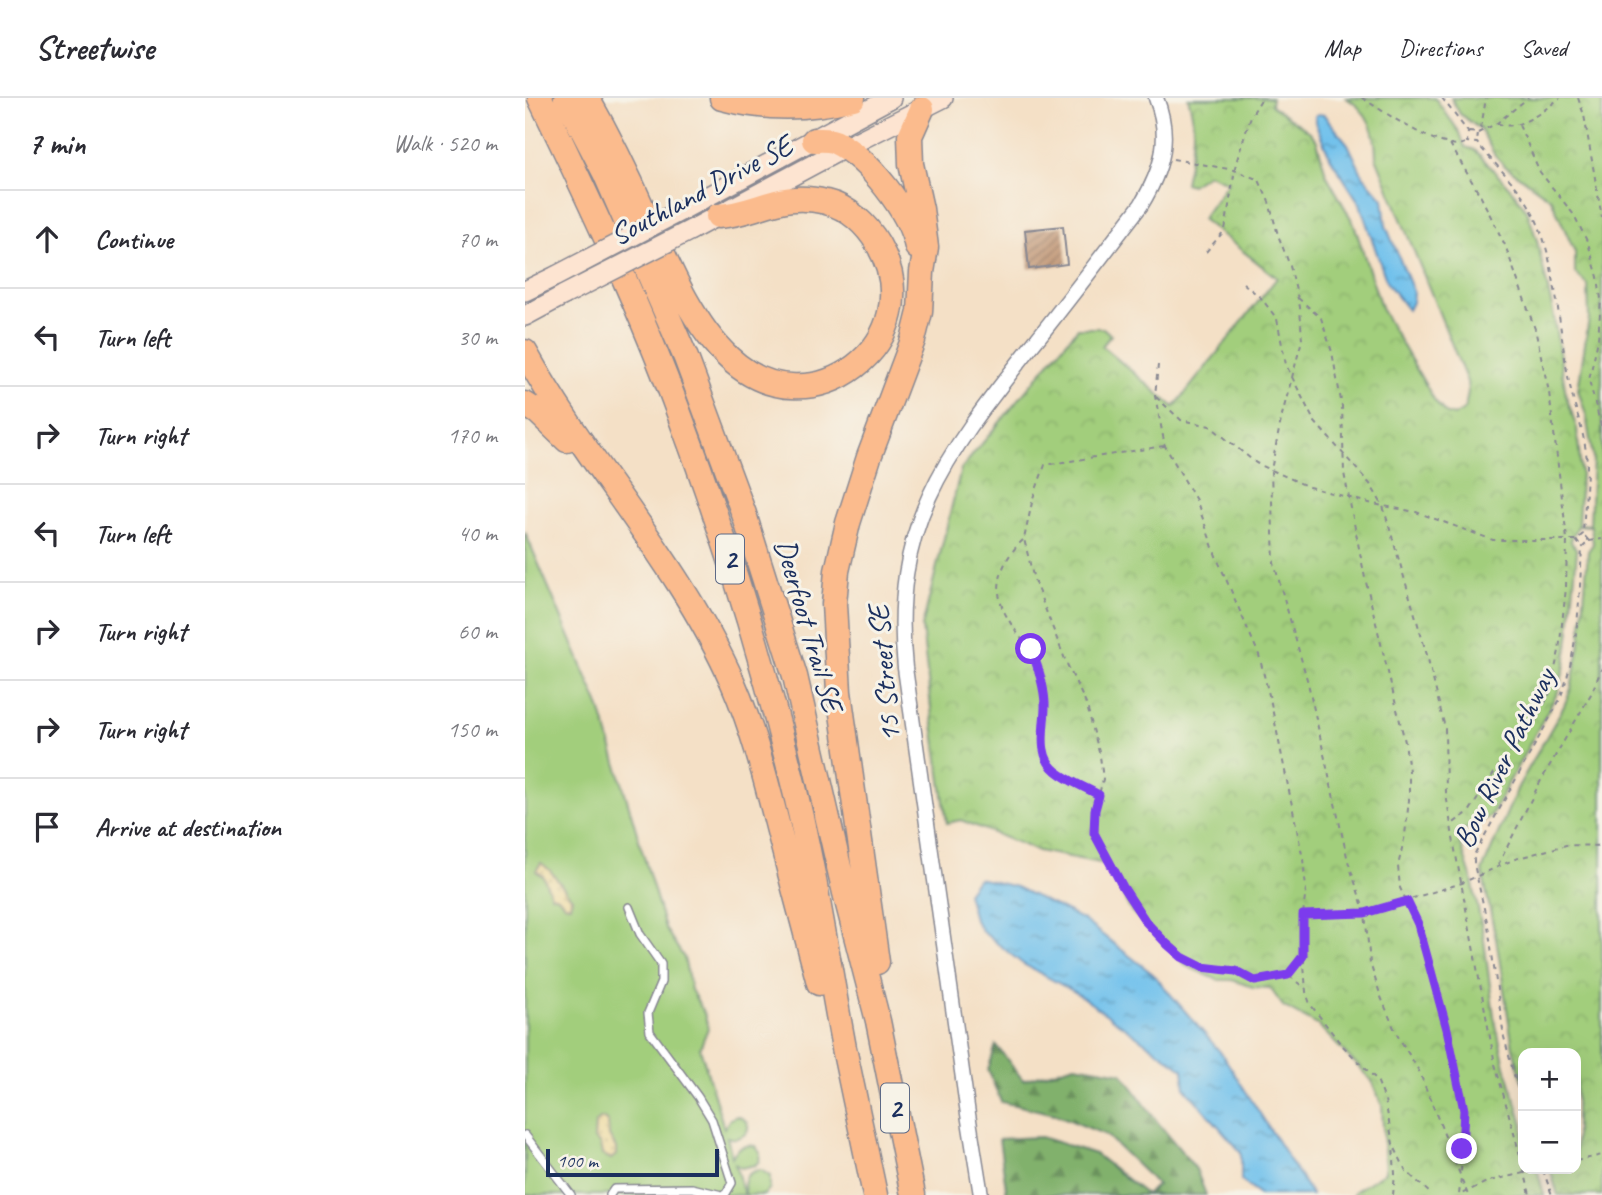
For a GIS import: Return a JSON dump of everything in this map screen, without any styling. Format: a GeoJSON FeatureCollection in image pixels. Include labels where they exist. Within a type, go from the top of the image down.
{"type":"FeatureCollection","features":[{"type":"Feature","properties":{"kind":"highway","name":"Deerfoot Trail SE"},"geometry":{"type":"LineString","coordinates":[[540,98],[622,273],[679,413],[720,527],[792,775],[875,1195]]}},
{"type":"Feature","properties":{"kind":"highway","name":"Deerfoot Trail SE"},"geometry":{"type":"LineString","coordinates":[[566,98],[605,173],[686,358],[744,514],[795,676],[845,893],[878,1021],[913,1195]]}},
{"type":"Feature","properties":{"kind":"highway"},"geometry":{"type":"LineString","coordinates":[[587,98],[617,152],[666,260],[698,320],[716,346],[731,360],[761,379],[780,385],[803,387],[823,384],[843,375],[861,362],[879,342],[889,321],[892,297],[890,274],[882,250],[871,232],[843,208],[803,198],[784,199],[717,216]]}},
{"type":"Feature","properties":{"kind":"highway"},"geometry":{"type":"LineString","coordinates":[[722,98],[747,105],[797,107],[853,98]]}},
{"type":"Feature","properties":{"kind":"highway"},"geometry":{"type":"LineString","coordinates":[[878,1021],[882,998],[839,692],[834,604],[837,571],[848,523],[869,457],[913,340],[920,312],[926,247],[921,209],[913,178],[910,136],[933,103]]}},
{"type":"Feature","properties":{"kind":"highway"},"geometry":{"type":"LineString","coordinates":[[814,140],[833,141],[880,181],[894,199],[916,240],[922,272]]}},
{"type":"Feature","properties":{"kind":"highway"},"geometry":{"type":"LineString","coordinates":[[525,352],[564,419],[686,594],[733,683],[746,715],[767,784],[827,1014],[844,1045]]}},
{"type":"Feature","properties":{"kind":"highway"},"geometry":{"type":"LineString","coordinates":[[525,404],[565,437],[613,486]]}},
{"type":"Feature","properties":{"kind":"main road","name":"Southland Drive SE"},"geometry":{"type":"LineString","coordinates":[[525,291],[891,98]]}},
{"type":"Feature","properties":{"kind":"main road","name":"Southland Drive SE"},"geometry":{"type":"LineString","coordinates":[[525,316],[933,103]]}},
{"type":"Feature","properties":{"kind":"street","name":"15 Street SE"},"geometry":{"type":"LineString","coordinates":[[981,1195],[901,636],[906,566],[922,513],[947,459],[1141,205],[1156,181],[1163,157],[1164,120],[1156,98]]}},
{"type":"Feature","properties":{"kind":"lane"},"geometry":{"type":"LineString","coordinates":[[610,1195],[614,1189],[692,1188],[723,1195],[732,1183],[712,1120],[650,1032],[648,1013],[661,982],[661,964],[640,934],[629,907]]}},
{"type":"Feature","properties":{"kind":"lane"},"geometry":{"type":"LineString","coordinates":[[525,1135],[571,1195]]}},
{"type":"Feature","properties":{"kind":"path"},"geometry":{"type":"LineString","coordinates":[[1206,252],[1224,230],[1234,170],[1251,116],[1262,98]]}},
{"type":"Feature","properties":{"kind":"path"},"geometry":{"type":"LineString","coordinates":[[1362,98],[1431,139],[1458,146],[1467,142],[1477,143],[1530,206],[1549,265],[1563,330],[1570,385],[1585,444],[1583,534],[1589,541]]}},
{"type":"Feature","properties":{"kind":"path"},"geometry":{"type":"LineString","coordinates":[[1442,98],[1468,132],[1467,142]]}},
{"type":"Feature","properties":{"kind":"path"},"geometry":{"type":"LineString","coordinates":[[1481,130],[1486,98]]}},
{"type":"Feature","properties":{"kind":"path"},"geometry":{"type":"LineString","coordinates":[[1477,143],[1481,130],[1497,123],[1528,98]]}},
{"type":"Feature","properties":{"kind":"path"},"geometry":{"type":"LineString","coordinates":[[1497,123],[1519,125],[1560,98]]}},
{"type":"Feature","properties":{"kind":"path"},"geometry":{"type":"LineString","coordinates":[[1579,98],[1602,218]]}},
{"type":"Feature","properties":{"kind":"path"},"geometry":{"type":"LineString","coordinates":[[1519,125],[1540,172],[1574,215],[1588,243],[1598,277],[1601,299],[1598,340],[1589,380],[1602,430]]}},
{"type":"Feature","properties":{"kind":"path"},"geometry":{"type":"LineString","coordinates":[[1468,132],[1478,133]]}},
{"type":"Feature","properties":{"kind":"path"},"geometry":{"type":"LineString","coordinates":[[1450,144],[1481,197],[1525,294],[1549,392],[1567,539],[1566,588],[1559,651],[1549,695],[1532,727],[1498,767],[1469,812],[1451,825]]}},
{"type":"Feature","properties":{"kind":"path"},"geometry":{"type":"LineString","coordinates":[[1163,157],[1234,170],[1259,180],[1269,202],[1298,298],[1302,340],[1271,470],[1274,563],[1308,682],[1348,860],[1365,913],[1370,963],[1396,1033],[1419,1071],[1467,1194]]}},
{"type":"Feature","properties":{"kind":"path"},"geometry":{"type":"LineString","coordinates":[[1243,283],[1261,298],[1277,318],[1286,365],[1314,421],[1370,484],[1383,506],[1427,654],[1445,728],[1446,794],[1451,825],[1495,1064],[1518,1147]]}},
{"type":"Feature","properties":{"kind":"path"},"geometry":{"type":"LineString","coordinates":[[1298,298],[1321,318],[1332,352],[1342,406],[1342,451],[1349,498],[1365,578],[1405,742],[1409,800],[1398,866],[1400,888],[1418,924],[1447,1029],[1464,1110],[1459,1195],[1518,1171]]}},
{"type":"Feature","properties":{"kind":"path"},"geometry":{"type":"LineString","coordinates":[[1158,365],[1156,396],[1165,446],[1197,502],[1216,556],[1259,654],[1271,703],[1303,859],[1306,888],[1303,956],[1310,1004],[1325,1026],[1377,1080],[1385,1100],[1393,1144],[1393,1195]]}},
{"type":"Feature","properties":{"kind":"path"},"geometry":{"type":"LineString","coordinates":[[1156,396],[1181,420],[1210,426],[1256,463],[1309,487],[1416,512],[1493,540],[1567,539],[1576,540],[1582,548],[1589,541],[1602,539]]}},
{"type":"Feature","properties":{"kind":"path"},"geometry":{"type":"LineString","coordinates":[[1165,446],[1045,465],[1033,498],[1024,539],[1034,580],[1066,662],[1087,706],[1104,779],[1095,810],[1094,833],[1146,922],[1182,957],[1202,967],[1236,971],[1255,981],[1288,975],[1303,956]]}},
{"type":"Feature","properties":{"kind":"path"},"geometry":{"type":"LineString","coordinates":[[1576,540],[1583,534]]}},
{"type":"Feature","properties":{"kind":"path"},"geometry":{"type":"LineString","coordinates":[[1024,539],[1009,553],[1002,571],[1000,601],[1005,613],[1031,649],[1040,671],[1045,703],[1043,743],[1050,764],[1056,771],[1099,795]]}},
{"type":"Feature","properties":{"kind":"path","name":"Bow River Pathway"},"geometry":{"type":"LineString","coordinates":[[1518,1089],[1504,1037],[1488,926],[1476,878],[1474,855],[1566,684],[1576,638],[1582,548]]}},
{"type":"Feature","properties":{"kind":"path"},"geometry":{"type":"LineString","coordinates":[[1497,867],[1539,784],[1591,694],[1602,668]]}},
{"type":"Feature","properties":{"kind":"path"},"geometry":{"type":"LineString","coordinates":[[1303,915],[1365,913],[1476,878],[1514,859],[1566,845],[1602,846]]}},
{"type":"Feature","properties":{"kind":"path"},"geometry":{"type":"LineString","coordinates":[[1288,975],[1306,989]]}},
{"type":"Feature","properties":{"kind":"path"},"geometry":{"type":"LineString","coordinates":[[1393,1144],[1406,1171],[1432,1195]]}},
{"type":"Feature","properties":{"kind":"path"},"geometry":{"type":"LineString","coordinates":[[1581,1160],[1602,1155]]}},
{"type":"Feature","properties":{"kind":"path"},"geometry":{"type":"LineString","coordinates":[[1525,1174],[1530,1195]]}},
{"type":"Feature","properties":{"kind":"path"},"geometry":{"type":"LineString","coordinates":[[1545,1174],[1552,1195]]}},
{"type":"Feature","properties":{"kind":"green space"},"geometry":{"type":"Polygon","coordinates":[[[1188,98],[1272,98],[1271,105],[1310,132],[1317,141],[1326,174],[1354,224],[1382,310],[1435,401],[1445,413],[1454,416],[1465,409],[1467,382],[1376,157],[1375,139],[1370,123],[1360,109],[1346,98],[1435,98],[1460,133],[1465,147],[1475,150],[1517,196],[1528,213],[1553,312],[1566,395],[1577,429],[1581,472],[1578,524],[1590,525],[1593,458],[1586,415],[1578,390],[1589,318],[1588,285],[1575,273],[1575,252],[1551,199],[1505,166],[1494,154],[1481,130],[1460,114],[1451,98],[1602,98],[1602,1195],[1558,1195],[1552,1174],[1581,1174],[1581,1048],[1518,1048],[1518,1065],[1482,871],[1518,787],[1571,689],[1581,638],[1588,551],[1593,544],[1591,526],[1578,525],[1571,540],[1577,550],[1570,630],[1558,692],[1490,817],[1457,833],[1472,880],[1483,933],[1494,1016],[1518,1108],[1518,1174],[1538,1174],[1544,1195],[1353,1195],[1385,1172],[1382,1105],[1372,1081],[1319,1026],[1283,1006],[1270,988],[1253,987],[1232,980],[1218,980],[1186,966],[1130,910],[1105,864],[1038,851],[961,820],[947,823],[922,627],[961,469],[1078,328],[1103,328],[1111,335],[1102,346],[1174,407],[1277,278],[1202,219],[1228,182],[1208,174],[1191,185],[1185,183],[1193,130],[1188,98]]]}},
{"type":"Feature","properties":{"kind":"green space"},"geometry":{"type":"Polygon","coordinates":[[[525,532],[600,708],[665,928],[684,958],[691,990],[704,1013],[708,1028],[700,1048],[724,1128],[730,1119],[737,1116],[747,1123],[744,1135],[727,1137],[732,1157],[738,1149],[748,1146],[755,1146],[760,1153],[759,1161],[755,1165],[741,1168],[735,1164],[744,1195],[525,1195],[525,532]]]}},
{"type":"Feature","properties":{"kind":"green space"},"geometry":{"type":"Polygon","coordinates":[[[996,1045],[1023,1080],[1075,1065],[1122,1073],[1196,1169],[1206,1195],[1007,1195],[999,1139],[1041,1137],[1095,1154],[1146,1194],[1158,1185],[1106,1135],[1055,1114],[1001,1102],[988,1070],[996,1045]]]}},
{"type":"Feature","properties":{"kind":"green space"},"geometry":{"type":"Polygon","coordinates":[[[761,1170],[770,1176],[770,1188],[764,1195],[746,1195],[746,1178],[752,1172],[761,1170]]]}},
{"type":"Feature","properties":{"kind":"sand"},"geometry":{"type":"Polygon","coordinates":[[[541,863],[572,898],[570,905],[551,895],[543,876],[536,871],[541,863]]]}},
{"type":"Feature","properties":{"kind":"sand"},"geometry":{"type":"Polygon","coordinates":[[[599,1119],[608,1123],[609,1136],[616,1148],[616,1155],[611,1159],[602,1155],[600,1144],[594,1139],[595,1123],[599,1119]]]}},
{"type":"Feature","properties":{"kind":"water"},"geometry":{"type":"Polygon","coordinates":[[[1324,115],[1348,144],[1363,176],[1383,199],[1386,226],[1413,291],[1408,310],[1387,283],[1360,204],[1330,157],[1315,122],[1315,116],[1324,115]]]}},
{"type":"Feature","properties":{"kind":"water"},"geometry":{"type":"Polygon","coordinates":[[[978,878],[1016,887],[1082,919],[1153,974],[1222,1054],[1312,1195],[1259,1195],[1241,1180],[1241,1152],[1185,1088],[1183,1069],[1075,992],[1023,964],[983,932],[974,919],[967,893],[978,878]]]}},
{"type":"Feature","properties":{"kind":"building"},"geometry":{"type":"Polygon","coordinates":[[[1063,226],[1067,264],[1029,269],[1025,230],[1063,226]]]}},
{"type":"Feature","properties":{"kind":"route"},"geometry":{"type":"LineString","coordinates":[[1031,649],[1043,685],[1043,743],[1050,764],[1056,771],[1099,795],[1094,833],[1102,849],[1146,922],[1182,957],[1202,967],[1236,971],[1255,981],[1288,975],[1303,956],[1303,915],[1365,913],[1407,901],[1418,924],[1447,1029],[1464,1110],[1462,1149]]}}]}
